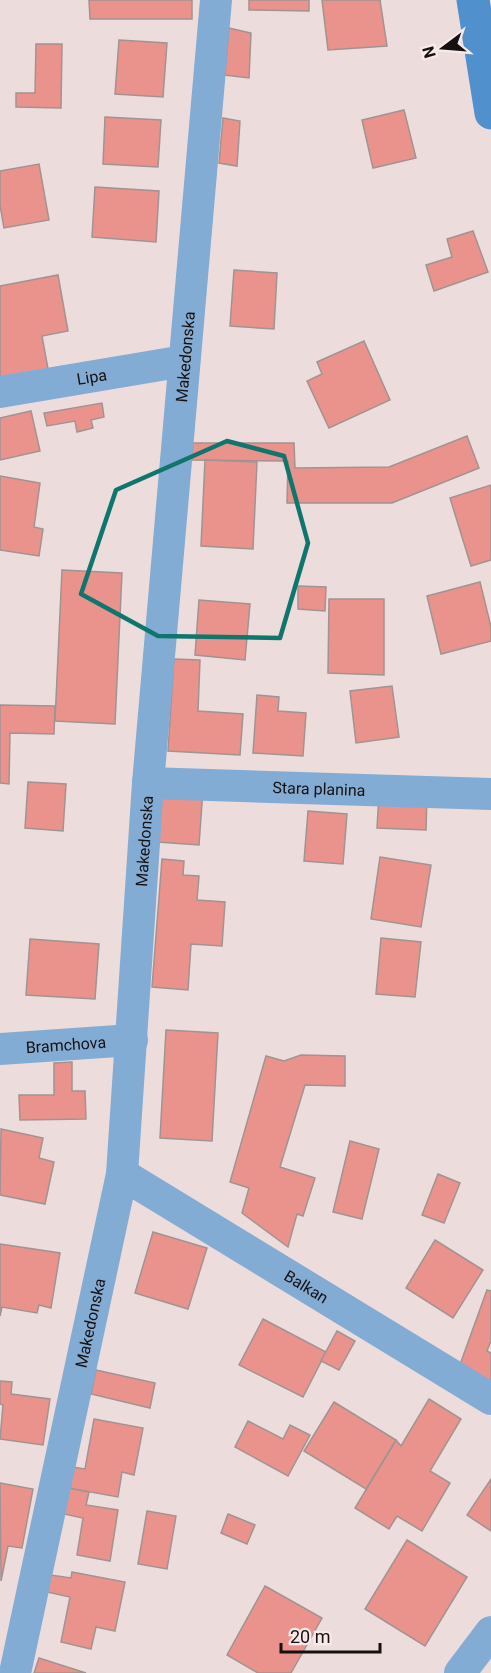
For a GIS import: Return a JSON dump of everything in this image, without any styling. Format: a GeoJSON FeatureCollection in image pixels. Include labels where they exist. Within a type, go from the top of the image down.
{"type":"FeatureCollection","features":[{"type":"Feature","properties":{"kind":"street","name":"Makedonska"},"geometry":{"type":"LineString","coordinates":[[15,1673],[122,1174],[148,783],[216,0]]}},
{"type":"Feature","properties":{"kind":"street"},"geometry":{"type":"LineString","coordinates":[[473,0],[491,113]]}},
{"type":"Feature","properties":{"kind":"street","name":"Lipa"},"geometry":{"type":"LineString","coordinates":[[0,392],[184,361]]}},
{"type":"Feature","properties":{"kind":"street","name":"Stara planina"},"geometry":{"type":"LineString","coordinates":[[148,783],[491,794]]}},
{"type":"Feature","properties":{"kind":"street","name":"Bramchova"},"geometry":{"type":"LineString","coordinates":[[0,1049],[132,1040]]}},
{"type":"Feature","properties":{"kind":"street","name":"Balkan"},"geometry":{"type":"LineString","coordinates":[[122,1174],[491,1398]]}},
{"type":"Feature","properties":{"kind":"street"},"geometry":{"type":"LineString","coordinates":[[460,1673],[491,1632]]}},
{"type":"Feature","properties":{"kind":"highlighted area"},"geometry":{"type":"Polygon","coordinates":[[[227,441],[284,456],[308,543],[280,638],[158,636],[81,594],[116,490],[227,441]]]}},
{"type":"Feature","properties":{"kind":"building"},"geometry":{"type":"Polygon","coordinates":[[[89,0],[192,0],[192,19],[90,19],[89,0]]]}},
{"type":"Feature","properties":{"kind":"building"},"geometry":{"type":"Polygon","coordinates":[[[249,0],[309,0],[309,11],[249,10],[249,0]]]}},
{"type":"Feature","properties":{"kind":"building"},"geometry":{"type":"Polygon","coordinates":[[[322,0],[380,0],[387,46],[328,50],[322,0]]]}},
{"type":"Feature","properties":{"kind":"building"},"geometry":{"type":"Polygon","coordinates":[[[229,28],[251,33],[249,78],[225,75],[229,28]]]}},
{"type":"Feature","properties":{"kind":"building"},"geometry":{"type":"Polygon","coordinates":[[[119,40],[167,43],[163,97],[115,94],[119,40]]]}},
{"type":"Feature","properties":{"kind":"building"},"geometry":{"type":"Polygon","coordinates":[[[36,44],[62,44],[61,108],[16,107],[16,93],[35,93],[36,44]]]}},
{"type":"Feature","properties":{"kind":"building"},"geometry":{"type":"Polygon","coordinates":[[[404,110],[416,158],[373,168],[362,120],[404,110]]]}},
{"type":"Feature","properties":{"kind":"building"},"geometry":{"type":"Polygon","coordinates":[[[105,117],[161,120],[158,167],[103,164],[105,117]]]}},
{"type":"Feature","properties":{"kind":"building"},"geometry":{"type":"Polygon","coordinates":[[[223,118],[240,121],[237,166],[219,163],[223,118]]]}},
{"type":"Feature","properties":{"kind":"building"},"geometry":{"type":"Polygon","coordinates":[[[39,164],[49,220],[4,228],[0,205],[0,171],[39,164]]]}},
{"type":"Feature","properties":{"kind":"building"},"geometry":{"type":"Polygon","coordinates":[[[95,187],[159,191],[156,242],[92,237],[95,187]]]}},
{"type":"Feature","properties":{"kind":"building"},"geometry":{"type":"Polygon","coordinates":[[[473,231],[488,272],[434,291],[426,265],[452,257],[447,239],[473,231]]]}},
{"type":"Feature","properties":{"kind":"building"},"geometry":{"type":"Polygon","coordinates":[[[234,270],[277,273],[274,329],[230,326],[234,270]]]}},
{"type":"Feature","properties":{"kind":"building"},"geometry":{"type":"Polygon","coordinates":[[[58,275],[68,331],[42,336],[48,369],[0,378],[0,286],[58,275]]]}},
{"type":"Feature","properties":{"kind":"building"},"geometry":{"type":"Polygon","coordinates":[[[364,341],[390,400],[329,428],[307,381],[322,374],[317,362],[364,341]]]}},
{"type":"Feature","properties":{"kind":"building"},"geometry":{"type":"Polygon","coordinates":[[[102,403],[104,417],[91,420],[93,428],[77,432],[75,421],[47,426],[44,413],[102,403]]]}},
{"type":"Feature","properties":{"kind":"building"},"geometry":{"type":"Polygon","coordinates":[[[31,411],[40,451],[0,460],[0,418],[31,411]]]}},
{"type":"Feature","properties":{"kind":"building"},"geometry":{"type":"Polygon","coordinates":[[[467,436],[479,468],[392,503],[287,503],[288,461],[192,460],[193,443],[294,443],[295,468],[389,467],[467,436]]]}},
{"type":"Feature","properties":{"kind":"building"},"geometry":{"type":"Polygon","coordinates":[[[205,460],[257,462],[253,549],[201,546],[205,460]]]}},
{"type":"Feature","properties":{"kind":"building"},"geometry":{"type":"Polygon","coordinates":[[[0,476],[40,483],[34,527],[43,529],[39,556],[0,550],[0,476]]]}},
{"type":"Feature","properties":{"kind":"building"},"geometry":{"type":"Polygon","coordinates":[[[491,485],[491,560],[471,566],[450,498],[491,485]]]}},
{"type":"Feature","properties":{"kind":"building"},"geometry":{"type":"Polygon","coordinates":[[[62,570],[122,573],[115,724],[55,721],[62,570]]]}},
{"type":"Feature","properties":{"kind":"building"},"geometry":{"type":"Polygon","coordinates":[[[480,582],[491,627],[491,641],[441,654],[427,596],[480,582]]]}},
{"type":"Feature","properties":{"kind":"building"},"geometry":{"type":"Polygon","coordinates":[[[298,586],[326,587],[325,611],[298,609],[298,586]]]}},
{"type":"Feature","properties":{"kind":"building"},"geometry":{"type":"Polygon","coordinates":[[[329,599],[384,599],[384,675],[328,673],[329,599]]]}},
{"type":"Feature","properties":{"kind":"building"},"geometry":{"type":"Polygon","coordinates":[[[199,600],[250,604],[245,660],[195,655],[199,600]]]}},
{"type":"Feature","properties":{"kind":"building"},"geometry":{"type":"Polygon","coordinates":[[[174,659],[200,660],[198,711],[243,714],[240,755],[168,751],[174,659]]]}},
{"type":"Feature","properties":{"kind":"building"},"geometry":{"type":"Polygon","coordinates":[[[392,686],[399,737],[356,743],[350,691],[392,686]]]}},
{"type":"Feature","properties":{"kind":"building"},"geometry":{"type":"Polygon","coordinates":[[[257,695],[279,697],[278,711],[306,713],[303,756],[253,753],[257,695]]]}},
{"type":"Feature","properties":{"kind":"building"},"geometry":{"type":"Polygon","coordinates":[[[0,705],[55,706],[54,734],[10,733],[9,784],[0,783],[0,705]]]}},
{"type":"Feature","properties":{"kind":"building"},"geometry":{"type":"Polygon","coordinates":[[[28,782],[66,784],[63,831],[25,828],[28,782]]]}},
{"type":"Feature","properties":{"kind":"building"},"geometry":{"type":"Polygon","coordinates":[[[162,786],[203,789],[199,845],[158,842],[162,786]]]}},
{"type":"Feature","properties":{"kind":"building"},"geometry":{"type":"Polygon","coordinates":[[[379,794],[427,796],[426,830],[377,828],[379,794]]]}},
{"type":"Feature","properties":{"kind":"building"},"geometry":{"type":"Polygon","coordinates":[[[308,811],[347,814],[343,864],[304,861],[308,811]]]}},
{"type":"Feature","properties":{"kind":"building"},"geometry":{"type":"Polygon","coordinates":[[[380,857],[431,865],[421,927],[371,919],[380,857]]]}},
{"type":"Feature","properties":{"kind":"building"},"geometry":{"type":"Polygon","coordinates":[[[162,859],[184,861],[183,875],[199,876],[197,900],[225,902],[222,946],[191,944],[188,990],[152,987],[162,859]]]}},
{"type":"Feature","properties":{"kind":"building"},"geometry":{"type":"Polygon","coordinates":[[[381,938],[421,942],[415,997],[376,994],[381,938]]]}},
{"type":"Feature","properties":{"kind":"building"},"geometry":{"type":"Polygon","coordinates":[[[30,939],[99,944],[95,999],[26,995],[30,939]]]}},
{"type":"Feature","properties":{"kind":"building"},"geometry":{"type":"Polygon","coordinates":[[[166,1030],[218,1033],[212,1141],[160,1138],[166,1030]]]}},
{"type":"Feature","properties":{"kind":"building"},"geometry":{"type":"Polygon","coordinates":[[[301,1055],[345,1056],[345,1086],[305,1085],[280,1167],[315,1178],[303,1216],[297,1214],[288,1247],[242,1213],[249,1188],[230,1182],[266,1056],[284,1061],[301,1055]]]}},
{"type":"Feature","properties":{"kind":"building"},"geometry":{"type":"Polygon","coordinates":[[[72,1062],[72,1091],[85,1091],[86,1119],[20,1120],[19,1095],[54,1095],[54,1063],[72,1062]]]}},
{"type":"Feature","properties":{"kind":"building"},"geometry":{"type":"Polygon","coordinates":[[[1,1129],[43,1138],[39,1158],[54,1162],[45,1204],[0,1195],[1,1129]]]}},
{"type":"Feature","properties":{"kind":"building"},"geometry":{"type":"Polygon","coordinates":[[[350,1141],[379,1149],[362,1219],[333,1212],[350,1141]]]}},
{"type":"Feature","properties":{"kind":"building"},"geometry":{"type":"Polygon","coordinates":[[[438,1174],[460,1183],[444,1223],[422,1215],[438,1174]]]}},
{"type":"Feature","properties":{"kind":"building"},"geometry":{"type":"Polygon","coordinates":[[[153,1232],[207,1248],[188,1309],[135,1293],[153,1232]]]}},
{"type":"Feature","properties":{"kind":"building"},"geometry":{"type":"Polygon","coordinates":[[[435,1240],[483,1270],[453,1318],[406,1288],[435,1240]]]}},
{"type":"Feature","properties":{"kind":"building"},"geometry":{"type":"Polygon","coordinates":[[[0,1244],[60,1253],[51,1308],[39,1305],[37,1313],[2,1307],[0,1316],[0,1244]]]}},
{"type":"Feature","properties":{"kind":"building"},"geometry":{"type":"Polygon","coordinates":[[[487,1290],[491,1291],[491,1341],[487,1351],[491,1353],[491,1382],[458,1370],[487,1290]]]}},
{"type":"Feature","properties":{"kind":"building"},"geometry":{"type":"Polygon","coordinates":[[[263,1319],[326,1352],[303,1397],[239,1365],[263,1319]]]}},
{"type":"Feature","properties":{"kind":"building"},"geometry":{"type":"Polygon","coordinates":[[[337,1331],[355,1341],[339,1370],[321,1361],[337,1331]]]}},
{"type":"Feature","properties":{"kind":"building"},"geometry":{"type":"Polygon","coordinates":[[[96,1370],[155,1383],[150,1408],[91,1394],[96,1370]]]}},
{"type":"Feature","properties":{"kind":"building"},"geometry":{"type":"Polygon","coordinates":[[[0,1381],[12,1382],[11,1394],[50,1399],[43,1445],[0,1439],[3,1405],[0,1404],[0,1381]]]}},
{"type":"Feature","properties":{"kind":"building"},"geometry":{"type":"Polygon","coordinates":[[[429,1399],[461,1419],[430,1471],[450,1483],[422,1531],[397,1516],[389,1529],[355,1508],[396,1440],[401,1446],[429,1399]]]}},
{"type":"Feature","properties":{"kind":"building"},"geometry":{"type":"Polygon","coordinates":[[[334,1402],[396,1440],[366,1489],[304,1451],[334,1402]]]}},
{"type":"Feature","properties":{"kind":"building"},"geometry":{"type":"Polygon","coordinates":[[[94,1419],[143,1428],[134,1475],[122,1472],[118,1497],[68,1488],[73,1467],[85,1469],[94,1419]]]}},
{"type":"Feature","properties":{"kind":"building"},"geometry":{"type":"Polygon","coordinates":[[[248,1421],[283,1439],[290,1425],[310,1435],[288,1476],[235,1447],[248,1421]]]}},
{"type":"Feature","properties":{"kind":"building"},"geometry":{"type":"Polygon","coordinates":[[[491,1479],[491,1531],[467,1515],[491,1479]]]}},
{"type":"Feature","properties":{"kind":"building"},"geometry":{"type":"Polygon","coordinates":[[[0,1483],[33,1489],[22,1548],[8,1546],[1,1581],[0,1483]]]}},
{"type":"Feature","properties":{"kind":"building"},"geometry":{"type":"Polygon","coordinates":[[[68,1488],[89,1492],[86,1505],[118,1510],[110,1561],[77,1555],[83,1518],[64,1514],[68,1488]]]}},
{"type":"Feature","properties":{"kind":"building"},"geometry":{"type":"Polygon","coordinates":[[[147,1511],[176,1516],[167,1569],[138,1564],[147,1511]]]}},
{"type":"Feature","properties":{"kind":"building"},"geometry":{"type":"Polygon","coordinates":[[[228,1514],[255,1525],[247,1544],[221,1533],[228,1514]]]}},
{"type":"Feature","properties":{"kind":"building"},"geometry":{"type":"Polygon","coordinates":[[[407,1540],[467,1577],[425,1646],[365,1609],[407,1540]]]}},
{"type":"Feature","properties":{"kind":"building"},"geometry":{"type":"Polygon","coordinates":[[[72,1572],[125,1582],[115,1631],[96,1627],[91,1649],[61,1642],[70,1597],[47,1592],[51,1575],[71,1578],[72,1572]]]}},
{"type":"Feature","properties":{"kind":"building"},"geometry":{"type":"Polygon","coordinates":[[[265,1586],[322,1618],[291,1673],[258,1673],[227,1655],[265,1586]]]}},
{"type":"Feature","properties":{"kind":"building"},"geometry":{"type":"Polygon","coordinates":[[[39,1658],[86,1673],[34,1673],[39,1658]]]}}]}
